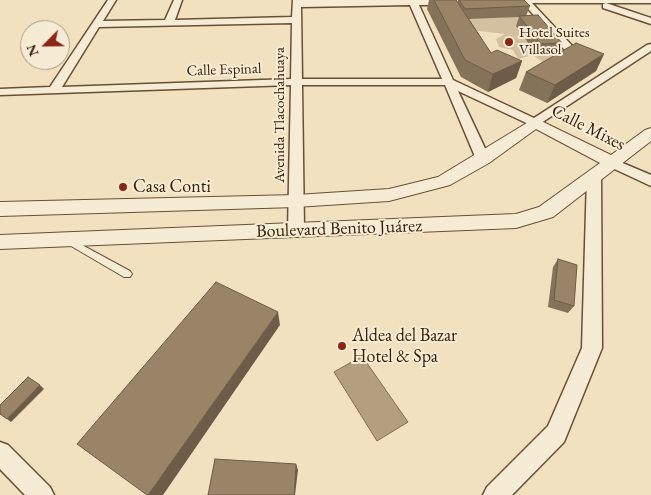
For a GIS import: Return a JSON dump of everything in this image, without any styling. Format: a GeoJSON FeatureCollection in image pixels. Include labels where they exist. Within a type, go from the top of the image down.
{"type":"FeatureCollection","features":[{"type":"Feature","properties":{"kind":"street"},"geometry":{"type":"LineString","coordinates":[[54,90],[112,0]]}},
{"type":"Feature","properties":{"kind":"street"},"geometry":{"type":"LineString","coordinates":[[169,22],[178,0]]}},
{"type":"Feature","properties":{"kind":"street"},"geometry":{"type":"LineString","coordinates":[[497,2],[651,0]]}},
{"type":"Feature","properties":{"kind":"street"},"geometry":{"type":"LineString","coordinates":[[413,1],[484,158]]}},
{"type":"Feature","properties":{"kind":"street"},"geometry":{"type":"LineString","coordinates":[[525,1],[574,54],[603,69]]}},
{"type":"Feature","properties":{"kind":"street"},"geometry":{"type":"LineString","coordinates":[[594,1],[651,21]]}},
{"type":"Feature","properties":{"kind":"street"},"geometry":{"type":"LineString","coordinates":[[297,2],[460,2]]}},
{"type":"Feature","properties":{"kind":"street","name":"Avenida Tlacochahuaya"},"geometry":{"type":"LineString","coordinates":[[296,230],[297,2]]}},
{"type":"Feature","properties":{"kind":"street"},"geometry":{"type":"LineString","coordinates":[[96,24],[297,20]]}},
{"type":"Feature","properties":{"kind":"street"},"geometry":{"type":"LineString","coordinates":[[449,82],[535,123],[603,69],[651,47]]}},
{"type":"Feature","properties":{"kind":"street","name":"Calle Espinal"},"geometry":{"type":"LineString","coordinates":[[0,92],[296,82],[449,82]]}},
{"type":"Feature","properties":{"kind":"street","name":"Boulevard Benito Juárez"},"geometry":{"type":"LineString","coordinates":[[0,209],[296,201],[389,195],[444,181],[484,158],[535,123]]}},
{"type":"Feature","properties":{"kind":"street","name":"Calle Mixes"},"geometry":{"type":"LineString","coordinates":[[535,123],[613,164],[651,181]]}},
{"type":"Feature","properties":{"kind":"street","name":"Boulevard Benito Juárez"},"geometry":{"type":"LineString","coordinates":[[0,242],[516,221],[546,212],[613,164],[651,133]]}},
{"type":"Feature","properties":{"kind":"street"},"geometry":{"type":"LineString","coordinates":[[495,495],[556,434],[592,348],[594,176]]}},
{"type":"Feature","properties":{"kind":"street"},"geometry":{"type":"LineString","coordinates":[[0,453],[42,495]]}},
{"type":"Feature","properties":{"kind":"lane"},"geometry":{"type":"LineString","coordinates":[[67,240],[127,274]]}},
{"type":"Feature","properties":{"kind":"shaded area"},"geometry":{"type":"Polygon","coordinates":[[[531,16],[557,54],[544,63],[533,55],[518,59],[513,50],[499,47],[496,39],[505,34],[471,30],[463,19],[531,16]]]}},
{"type":"Feature","properties":{"kind":"shaded area"},"geometry":{"type":"Polygon","coordinates":[[[362,356],[408,422],[377,441],[334,372],[362,356]]]}},
{"type":"Feature","properties":{"kind":"building"},"geometry":{"type":"Polygon","coordinates":[[[434,0],[456,0],[491,53],[497,50],[522,61],[493,74],[465,60],[434,0]]]}},
{"type":"Feature","properties":{"kind":"building"},"geometry":{"type":"Polygon","coordinates":[[[459,0],[524,0],[530,6],[465,9],[459,0]]]}},
{"type":"Feature","properties":{"kind":"building"},"geometry":{"type":"Polygon","coordinates":[[[538,15],[562,43],[541,44],[519,16],[538,15]]]}},
{"type":"Feature","properties":{"kind":"building"},"geometry":{"type":"Polygon","coordinates":[[[576,43],[604,54],[555,85],[526,72],[576,43]]]}},
{"type":"Feature","properties":{"kind":"building"},"geometry":{"type":"Polygon","coordinates":[[[558,259],[577,265],[574,306],[554,300],[558,259]]]}},
{"type":"Feature","properties":{"kind":"building"},"geometry":{"type":"Polygon","coordinates":[[[216,282],[278,312],[147,495],[77,444],[216,282]]]}},
{"type":"Feature","properties":{"kind":"building"},"geometry":{"type":"Polygon","coordinates":[[[28,377],[40,385],[7,419],[0,414],[0,405],[28,377]]]}},
{"type":"Feature","properties":{"kind":"building"},"geometry":{"type":"Polygon","coordinates":[[[215,459],[296,464],[294,495],[208,495],[215,459]]]}},
{"type":"Feature","properties":{"kind":"place","name":"Hotel Suites Villasol"},"geometry":{"type":"Point","coordinates":[509,42]}},
{"type":"Feature","properties":{"kind":"place","name":"Casa Conti"},"geometry":{"type":"Point","coordinates":[123,187]}},
{"type":"Feature","properties":{"kind":"place","name":"Aldea del Bazar Hotel & Spa"},"geometry":{"type":"Point","coordinates":[342,346]}}]}
